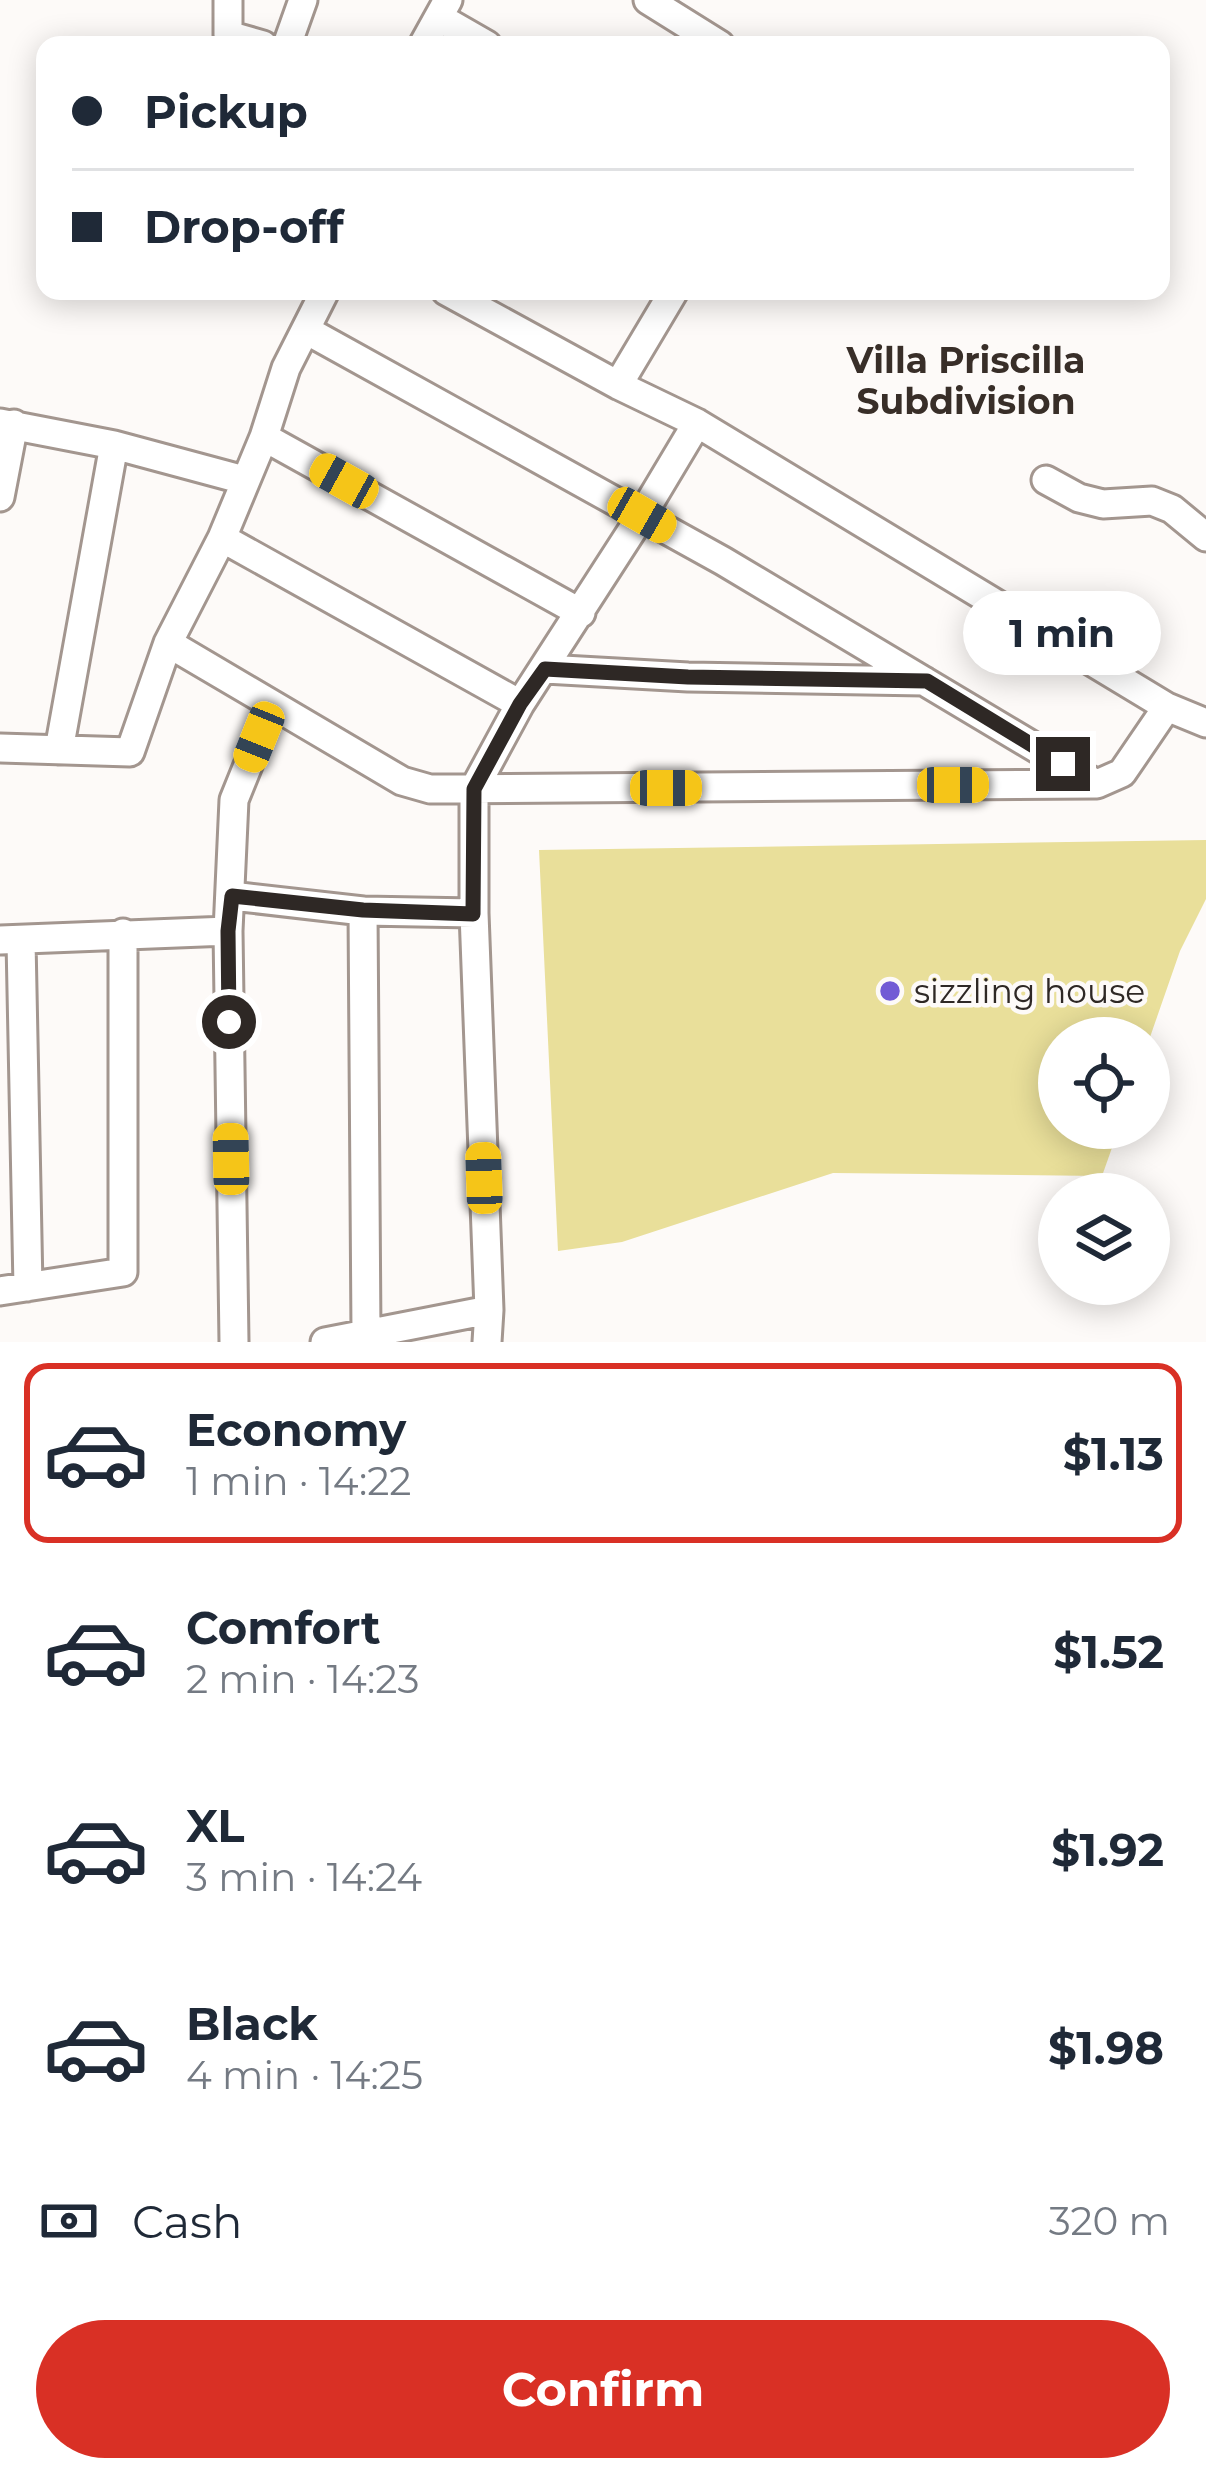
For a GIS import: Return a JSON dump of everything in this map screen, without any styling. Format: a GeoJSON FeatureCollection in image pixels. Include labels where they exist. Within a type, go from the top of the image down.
{"type":"FeatureCollection","features":[{"type":"Feature","properties":{"kind":"street"},"geometry":{"type":"LineString","coordinates":[[228,0],[232,36]]}},
{"type":"Feature","properties":{"kind":"street"},"geometry":{"type":"LineString","coordinates":[[290,36],[303,0]]}},
{"type":"Feature","properties":{"kind":"street"},"geometry":{"type":"LineString","coordinates":[[648,0],[706,36]]}},
{"type":"Feature","properties":{"kind":"street"},"geometry":{"type":"LineString","coordinates":[[428,36],[444,9],[477,36]]}},
{"type":"Feature","properties":{"kind":"street"},"geometry":{"type":"LineString","coordinates":[[0,748],[130,752],[169,644],[222,538],[264,437],[286,368],[321,300]]}},
{"type":"Feature","properties":{"kind":"street"},"geometry":{"type":"LineString","coordinates":[[462,300],[618,386],[697,422],[1167,707],[1206,723]]}},
{"type":"Feature","properties":{"kind":"street"},"geometry":{"type":"LineString","coordinates":[[618,386],[669,300]]}},
{"type":"Feature","properties":{"kind":"street"},"geometry":{"type":"LineString","coordinates":[[306,330],[642,515],[1097,784]]}},
{"type":"Feature","properties":{"kind":"street"},"geometry":{"type":"LineString","coordinates":[[487,1342],[473,914],[474,789],[520,704],[697,422]]}},
{"type":"Feature","properties":{"kind":"street"},"geometry":{"type":"LineString","coordinates":[[0,497],[7,423],[244,480]]}},
{"type":"Feature","properties":{"kind":"street"},"geometry":{"type":"LineString","coordinates":[[264,437],[580,613]]}},
{"type":"Feature","properties":{"kind":"street"},"geometry":{"type":"LineString","coordinates":[[59,750],[114,446]]}},
{"type":"Feature","properties":{"kind":"street"},"geometry":{"type":"LineString","coordinates":[[1046,480],[1078,498],[1103,504],[1152,501],[1172,508],[1206,537]]}},
{"type":"Feature","properties":{"kind":"street"},"geometry":{"type":"LineString","coordinates":[[222,538],[520,704]]}},
{"type":"Feature","properties":{"kind":"street"},"geometry":{"type":"LineString","coordinates":[[169,644],[402,781],[430,789],[1097,784],[1122,773],[1167,707]]}},
{"type":"Feature","properties":{"kind":"street"},"geometry":{"type":"LineString","coordinates":[[545,669],[927,681]]}},
{"type":"Feature","properties":{"kind":"street"},"geometry":{"type":"LineString","coordinates":[[234,1342],[228,931],[234,800],[272,706]]}},
{"type":"Feature","properties":{"kind":"street"},"geometry":{"type":"LineString","coordinates":[[232,896],[363,910],[473,914]]}},
{"type":"Feature","properties":{"kind":"street"},"geometry":{"type":"LineString","coordinates":[[363,910],[366,1334]]}},
{"type":"Feature","properties":{"kind":"street"},"geometry":{"type":"LineString","coordinates":[[122,934],[122,1272],[14,1289],[10,940],[122,934],[228,931]]}},
{"type":"Feature","properties":{"kind":"street"},"geometry":{"type":"LineString","coordinates":[[325,1342],[489,1310]]}},
{"type":"Feature","properties":{"kind":"shaded area"},"geometry":{"type":"Polygon","coordinates":[[[1206,840],[1206,899],[1180,951],[1157,1017],[1038,1017],[1038,1149],[1112,1149],[1103,1173],[833,1173],[622,1242],[558,1251],[539,850],[1206,840]]]}},
{"type":"Feature","properties":{"kind":"place","name":"sizzling house"},"geometry":{"type":"Point","coordinates":[890,991]}},
{"type":"Feature","properties":{"kind":"district","name":"Villa Priscilla Subdivision"},"geometry":{"type":"Point","coordinates":[966,380]}},
{"type":"Feature","properties":{"kind":"route"},"geometry":{"type":"LineString","coordinates":[[229,1022],[232,896],[363,910],[473,914],[474,789],[520,704],[545,669],[927,681],[1063,764]]}}]}
